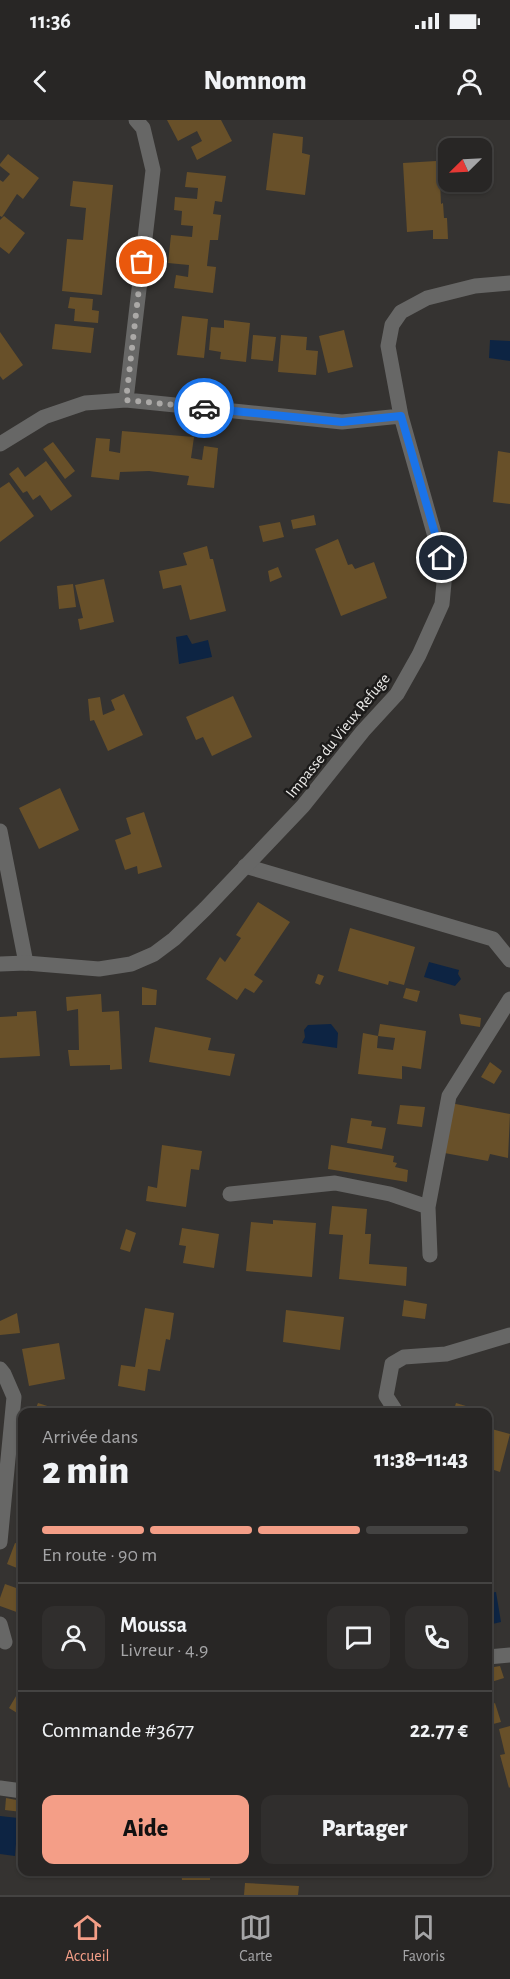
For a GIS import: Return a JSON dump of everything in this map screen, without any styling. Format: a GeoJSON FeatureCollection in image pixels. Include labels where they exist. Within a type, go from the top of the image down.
{"type":"FeatureCollection","features":[{"type":"Feature","properties":{"kind":"street"},"geometry":{"type":"LineString","coordinates":[[126,400],[153,170],[142,128],[136,120]]}},
{"type":"Feature","properties":{"kind":"street","name":"Impasse du Vieux Refuge"},"geometry":{"type":"LineString","coordinates":[[0,964],[26,963],[99,969],[131,964],[154,954],[197,917],[303,806],[363,731],[398,694],[419,656],[442,604],[445,572],[401,416],[388,346],[392,325],[401,312],[427,298],[475,286],[510,283]]}},
{"type":"Feature","properties":{"kind":"street"},"geometry":{"type":"LineString","coordinates":[[0,444],[44,417],[85,403],[126,400],[342,422],[401,416]]}},
{"type":"Feature","properties":{"kind":"street"},"geometry":{"type":"LineString","coordinates":[[0,831],[26,963]]}},
{"type":"Feature","properties":{"kind":"street"},"geometry":{"type":"LineString","coordinates":[[245,866],[493,939],[510,960]]}},
{"type":"Feature","properties":{"kind":"street"},"geometry":{"type":"LineString","coordinates":[[430,1255],[428,1207],[449,1096],[510,999]]}},
{"type":"Feature","properties":{"kind":"street"},"geometry":{"type":"LineString","coordinates":[[230,1194],[335,1183],[390,1194],[428,1207]]}},
{"type":"Feature","properties":{"kind":"street"},"geometry":{"type":"LineString","coordinates":[[394,1408],[386,1396],[392,1364],[404,1357],[446,1354],[510,1335]]}},
{"type":"Feature","properties":{"kind":"street"},"geometry":{"type":"LineString","coordinates":[[0,1369],[14,1397],[0,1542]]}},
{"type":"Feature","properties":{"kind":"street"},"geometry":{"type":"LineString","coordinates":[[0,1624],[5,1642]]}},
{"type":"Feature","properties":{"kind":"street"},"geometry":{"type":"LineString","coordinates":[[492,1656],[510,1654]]}},
{"type":"Feature","properties":{"kind":"street"},"geometry":{"type":"LineString","coordinates":[[0,1788],[18,1790]]}},
{"type":"Feature","properties":{"kind":"water"},"geometry":{"type":"Polygon","coordinates":[[[490,340],[510,341],[510,361],[489,358],[490,340]]]}},
{"type":"Feature","properties":{"kind":"water"},"geometry":{"type":"Polygon","coordinates":[[[187,635],[192,644],[208,640],[212,657],[179,664],[176,637],[187,635]]]}},
{"type":"Feature","properties":{"kind":"water"},"geometry":{"type":"Polygon","coordinates":[[[429,962],[459,970],[458,974],[461,979],[455,986],[424,977],[429,962]]]}},
{"type":"Feature","properties":{"kind":"water"},"geometry":{"type":"Polygon","coordinates":[[[331,1024],[338,1033],[337,1048],[302,1043],[305,1037],[304,1030],[308,1025],[331,1024]]]}},
{"type":"Feature","properties":{"kind":"water"},"geometry":{"type":"Polygon","coordinates":[[[492,1592],[496,1592],[501,1622],[492,1624],[492,1592]]]}},
{"type":"Feature","properties":{"kind":"water"},"geometry":{"type":"Polygon","coordinates":[[[0,1816],[18,1818],[15,1856],[0,1854],[0,1816]]]}},
{"type":"Feature","properties":{"kind":"building"},"geometry":{"type":"Polygon","coordinates":[[[167,120],[221,120],[232,141],[197,160],[191,147],[202,141],[197,131],[178,141],[167,120]]]}},
{"type":"Feature","properties":{"kind":"building"},"geometry":{"type":"Polygon","coordinates":[[[273,133],[303,137],[302,153],[310,155],[305,195],[266,190],[273,133]]]}},
{"type":"Feature","properties":{"kind":"building"},"geometry":{"type":"Polygon","coordinates":[[[8,154],[39,178],[23,199],[17,194],[2,217],[0,216],[0,180],[3,182],[10,174],[0,164],[8,154]]]}},
{"type":"Feature","properties":{"kind":"building"},"geometry":{"type":"Polygon","coordinates":[[[436,161],[438,192],[440,192],[441,204],[443,203],[444,218],[447,218],[448,239],[433,239],[433,230],[407,232],[403,163],[436,161]]]}},
{"type":"Feature","properties":{"kind":"building"},"geometry":{"type":"Polygon","coordinates":[[[187,172],[226,176],[222,202],[215,201],[213,214],[221,215],[218,240],[210,240],[207,266],[216,267],[213,293],[174,288],[176,275],[188,277],[189,265],[168,263],[171,235],[192,237],[193,226],[181,225],[182,211],[174,210],[175,197],[197,199],[198,188],[185,187],[187,172]]]}},
{"type":"Feature","properties":{"kind":"building"},"geometry":{"type":"Polygon","coordinates":[[[73,181],[113,185],[102,295],[62,291],[67,239],[83,240],[86,208],[70,206],[73,181]]]}},
{"type":"Feature","properties":{"kind":"building"},"geometry":{"type":"Polygon","coordinates":[[[4,216],[25,233],[9,254],[0,247],[0,220],[4,216]]]}},
{"type":"Feature","properties":{"kind":"building"},"geometry":{"type":"Polygon","coordinates":[[[70,297],[93,299],[92,310],[99,311],[98,323],[74,321],[75,309],[68,308],[70,297]]]}},
{"type":"Feature","properties":{"kind":"building"},"geometry":{"type":"Polygon","coordinates":[[[182,316],[208,319],[204,358],[177,355],[182,316]]]}},
{"type":"Feature","properties":{"kind":"building"},"geometry":{"type":"Polygon","coordinates":[[[224,320],[250,323],[246,362],[220,359],[221,352],[209,350],[211,327],[224,328],[224,320]]]}},
{"type":"Feature","properties":{"kind":"building"},"geometry":{"type":"Polygon","coordinates":[[[55,324],[94,328],[91,353],[52,349],[55,324]]]}},
{"type":"Feature","properties":{"kind":"building"},"geometry":{"type":"Polygon","coordinates":[[[344,330],[353,367],[328,373],[319,336],[344,330]]]}},
{"type":"Feature","properties":{"kind":"building"},"geometry":{"type":"Polygon","coordinates":[[[0,332],[23,365],[3,380],[0,376],[0,332]]]}},
{"type":"Feature","properties":{"kind":"building"},"geometry":{"type":"Polygon","coordinates":[[[253,335],[276,337],[273,361],[251,359],[253,335]]]}},
{"type":"Feature","properties":{"kind":"building"},"geometry":{"type":"Polygon","coordinates":[[[281,335],[307,337],[306,350],[318,351],[316,375],[278,372],[281,335]]]}},
{"type":"Feature","properties":{"kind":"building"},"geometry":{"type":"Polygon","coordinates":[[[122,431],[194,437],[191,458],[202,460],[204,446],[218,448],[214,488],[187,485],[189,476],[149,471],[120,472],[119,480],[91,477],[96,438],[110,439],[109,451],[120,453],[122,431]]]}},
{"type":"Feature","properties":{"kind":"building"},"geometry":{"type":"Polygon","coordinates":[[[53,442],[75,471],[65,479],[43,449],[53,442]]]}},
{"type":"Feature","properties":{"kind":"building"},"geometry":{"type":"Polygon","coordinates":[[[498,451],[510,453],[510,504],[493,502],[498,451]]]}},
{"type":"Feature","properties":{"kind":"building"},"geometry":{"type":"Polygon","coordinates":[[[46,461],[72,496],[51,511],[40,495],[33,500],[27,491],[23,493],[9,474],[18,467],[25,477],[46,461]]]}},
{"type":"Feature","properties":{"kind":"building"},"geometry":{"type":"Polygon","coordinates":[[[9,482],[34,516],[0,542],[0,488],[9,482]]]}},
{"type":"Feature","properties":{"kind":"building"},"geometry":{"type":"Polygon","coordinates":[[[314,515],[316,525],[293,529],[291,520],[314,515]]]}},
{"type":"Feature","properties":{"kind":"building"},"geometry":{"type":"Polygon","coordinates":[[[280,522],[284,537],[263,542],[259,526],[280,522]]]}},
{"type":"Feature","properties":{"kind":"building"},"geometry":{"type":"Polygon","coordinates":[[[338,539],[348,565],[352,564],[355,569],[374,562],[387,598],[341,616],[315,549],[338,539]]]}},
{"type":"Feature","properties":{"kind":"building"},"geometry":{"type":"Polygon","coordinates":[[[207,546],[210,559],[213,559],[226,611],[190,620],[181,585],[163,589],[159,571],[187,565],[183,553],[207,546]]]}},
{"type":"Feature","properties":{"kind":"building"},"geometry":{"type":"Polygon","coordinates":[[[278,567],[282,577],[270,582],[268,571],[278,567]]]}},
{"type":"Feature","properties":{"kind":"building"},"geometry":{"type":"Polygon","coordinates":[[[104,579],[114,622],[80,630],[78,619],[83,618],[75,585],[104,579]]]}},
{"type":"Feature","properties":{"kind":"building"},"geometry":{"type":"Polygon","coordinates":[[[73,584],[76,607],[59,609],[57,586],[73,584]]]}},
{"type":"Feature","properties":{"kind":"building"},"geometry":{"type":"Polygon","coordinates":[[[124,694],[143,735],[108,751],[94,720],[90,721],[88,699],[100,697],[103,715],[115,710],[111,700],[124,694]]]}},
{"type":"Feature","properties":{"kind":"building"},"geometry":{"type":"Polygon","coordinates":[[[233,696],[252,737],[212,756],[203,737],[196,740],[186,717],[233,696]]]}},
{"type":"Feature","properties":{"kind":"building"},"geometry":{"type":"Polygon","coordinates":[[[60,788],[79,830],[39,849],[19,808],[60,788]]]}},
{"type":"Feature","properties":{"kind":"building"},"geometry":{"type":"Polygon","coordinates":[[[144,812],[162,867],[138,874],[137,866],[125,870],[115,840],[131,834],[126,818],[144,812]]]}},
{"type":"Feature","properties":{"kind":"building"},"geometry":{"type":"Polygon","coordinates":[[[258,902],[290,922],[254,975],[263,981],[254,993],[245,988],[237,1000],[206,979],[220,957],[225,962],[241,938],[236,935],[258,902]]]}},
{"type":"Feature","properties":{"kind":"building"},"geometry":{"type":"Polygon","coordinates":[[[350,928],[415,947],[404,985],[389,981],[388,985],[338,971],[350,928]]]}},
{"type":"Feature","properties":{"kind":"building"},"geometry":{"type":"Polygon","coordinates":[[[318,974],[324,976],[320,985],[315,983],[318,974]]]}},
{"type":"Feature","properties":{"kind":"building"},"geometry":{"type":"Polygon","coordinates":[[[142,987],[157,990],[156,1005],[142,1005],[142,987]]]}},
{"type":"Feature","properties":{"kind":"building"},"geometry":{"type":"Polygon","coordinates":[[[406,988],[420,991],[417,1002],[403,998],[406,988]]]}},
{"type":"Feature","properties":{"kind":"building"},"geometry":{"type":"Polygon","coordinates":[[[101,994],[102,1012],[119,1011],[122,1069],[110,1070],[110,1065],[70,1066],[68,1050],[79,1050],[78,1009],[67,1011],[66,997],[101,994]]]}},
{"type":"Feature","properties":{"kind":"building"},"geometry":{"type":"Polygon","coordinates":[[[36,1011],[40,1056],[0,1058],[0,1017],[17,1016],[17,1012],[36,1011]]]}},
{"type":"Feature","properties":{"kind":"building"},"geometry":{"type":"Polygon","coordinates":[[[459,1014],[481,1018],[480,1027],[461,1024],[459,1014]]]}},
{"type":"Feature","properties":{"kind":"building"},"geometry":{"type":"Polygon","coordinates":[[[380,1024],[426,1031],[421,1069],[402,1066],[402,1079],[358,1074],[363,1033],[378,1036],[380,1024]],[[378,1036],[377,1048],[393,1050],[395,1038],[378,1036]]]}},
{"type":"Feature","properties":{"kind":"building"},"geometry":{"type":"Polygon","coordinates":[[[155,1027],[211,1038],[208,1050],[235,1054],[230,1076],[149,1062],[155,1027]]]}},
{"type":"Feature","properties":{"kind":"building"},"geometry":{"type":"Polygon","coordinates":[[[490,1062],[502,1071],[494,1084],[481,1077],[490,1062]]]}},
{"type":"Feature","properties":{"kind":"building"},"geometry":{"type":"Polygon","coordinates":[[[450,1103],[510,1114],[508,1158],[490,1154],[488,1161],[439,1152],[450,1103]]]}},
{"type":"Feature","properties":{"kind":"building"},"geometry":{"type":"Polygon","coordinates":[[[400,1105],[425,1107],[422,1127],[397,1124],[400,1105]]]}},
{"type":"Feature","properties":{"kind":"building"},"geometry":{"type":"Polygon","coordinates":[[[351,1118],[372,1121],[371,1126],[386,1128],[382,1149],[347,1143],[351,1118]]]}},
{"type":"Feature","properties":{"kind":"building"},"geometry":{"type":"Polygon","coordinates":[[[162,1145],[202,1151],[199,1170],[191,1169],[186,1207],[146,1201],[148,1186],[157,1188],[162,1145]]]}},
{"type":"Feature","properties":{"kind":"building"},"geometry":{"type":"Polygon","coordinates":[[[331,1145],[394,1156],[393,1162],[397,1163],[395,1167],[408,1170],[407,1182],[328,1169],[331,1145]]]}},
{"type":"Feature","properties":{"kind":"building"},"geometry":{"type":"Polygon","coordinates":[[[332,1206],[367,1209],[365,1234],[371,1234],[369,1264],[407,1267],[406,1286],[339,1279],[343,1235],[329,1234],[332,1206]]]}},
{"type":"Feature","properties":{"kind":"building"},"geometry":{"type":"Polygon","coordinates":[[[273,1220],[316,1223],[312,1277],[246,1271],[251,1222],[273,1224],[273,1220]]]}},
{"type":"Feature","properties":{"kind":"building"},"geometry":{"type":"Polygon","coordinates":[[[182,1228],[219,1234],[214,1268],[183,1263],[186,1246],[179,1245],[182,1228]]]}},
{"type":"Feature","properties":{"kind":"building"},"geometry":{"type":"Polygon","coordinates":[[[126,1229],[136,1233],[130,1252],[120,1249],[126,1229]]]}},
{"type":"Feature","properties":{"kind":"building"},"geometry":{"type":"Polygon","coordinates":[[[404,1300],[427,1304],[425,1319],[402,1316],[404,1300]]]}},
{"type":"Feature","properties":{"kind":"building"},"geometry":{"type":"Polygon","coordinates":[[[145,1308],[174,1313],[170,1340],[166,1339],[160,1371],[148,1369],[145,1391],[118,1386],[121,1365],[135,1367],[145,1308]]]}},
{"type":"Feature","properties":{"kind":"building"},"geometry":{"type":"Polygon","coordinates":[[[286,1310],[344,1317],[340,1350],[283,1342],[286,1310]]]}},
{"type":"Feature","properties":{"kind":"building"},"geometry":{"type":"Polygon","coordinates":[[[17,1313],[20,1333],[0,1335],[0,1321],[17,1313]]]}},
{"type":"Feature","properties":{"kind":"building"},"geometry":{"type":"Polygon","coordinates":[[[59,1343],[65,1379],[29,1386],[22,1349],[59,1343]]]}},
{"type":"Feature","properties":{"kind":"building"},"geometry":{"type":"Polygon","coordinates":[[[38,1403],[54,1408],[36,1408],[38,1403]]]}},
{"type":"Feature","properties":{"kind":"building"},"geometry":{"type":"Polygon","coordinates":[[[456,1403],[472,1408],[454,1408],[456,1403]]]}},
{"type":"Feature","properties":{"kind":"building"},"geometry":{"type":"Polygon","coordinates":[[[492,1429],[510,1434],[500,1472],[492,1469],[492,1429]]]}},
{"type":"Feature","properties":{"kind":"building"},"geometry":{"type":"Polygon","coordinates":[[[15,1543],[18,1544],[18,1568],[7,1564],[15,1543]]]}},
{"type":"Feature","properties":{"kind":"building"},"geometry":{"type":"Polygon","coordinates":[[[5,1584],[18,1589],[18,1613],[0,1606],[5,1584]]]}},
{"type":"Feature","properties":{"kind":"building"},"geometry":{"type":"Polygon","coordinates":[[[500,1666],[504,1678],[492,1682],[492,1667],[500,1666]]]}},
{"type":"Feature","properties":{"kind":"building"},"geometry":{"type":"Polygon","coordinates":[[[18,1693],[18,1714],[9,1708],[18,1693]]]}},
{"type":"Feature","properties":{"kind":"building"},"geometry":{"type":"Polygon","coordinates":[[[495,1703],[501,1722],[493,1724],[492,1704],[495,1703]]]}},
{"type":"Feature","properties":{"kind":"building"},"geometry":{"type":"Polygon","coordinates":[[[510,1726],[509,1788],[500,1755],[505,1754],[499,1729],[510,1726]]]}},
{"type":"Feature","properties":{"kind":"building"},"geometry":{"type":"Polygon","coordinates":[[[6,1798],[18,1800],[18,1812],[5,1810],[6,1798]]]}},
{"type":"Feature","properties":{"kind":"building"},"geometry":{"type":"Polygon","coordinates":[[[182,1876],[210,1876],[210,1880],[182,1880],[182,1876]]]}},
{"type":"Feature","properties":{"kind":"building"},"geometry":{"type":"Polygon","coordinates":[[[245,1883],[299,1886],[298,1895],[244,1895],[245,1883]]]}},
{"type":"Feature","properties":{"kind":"way so far"},"geometry":{"type":"LineString","coordinates":[[142,262],[126,400],[204,408]]}},
{"type":"Feature","properties":{"kind":"route"},"geometry":{"type":"LineString","coordinates":[[204,408],[342,422],[401,416],[442,558]]}}]}
